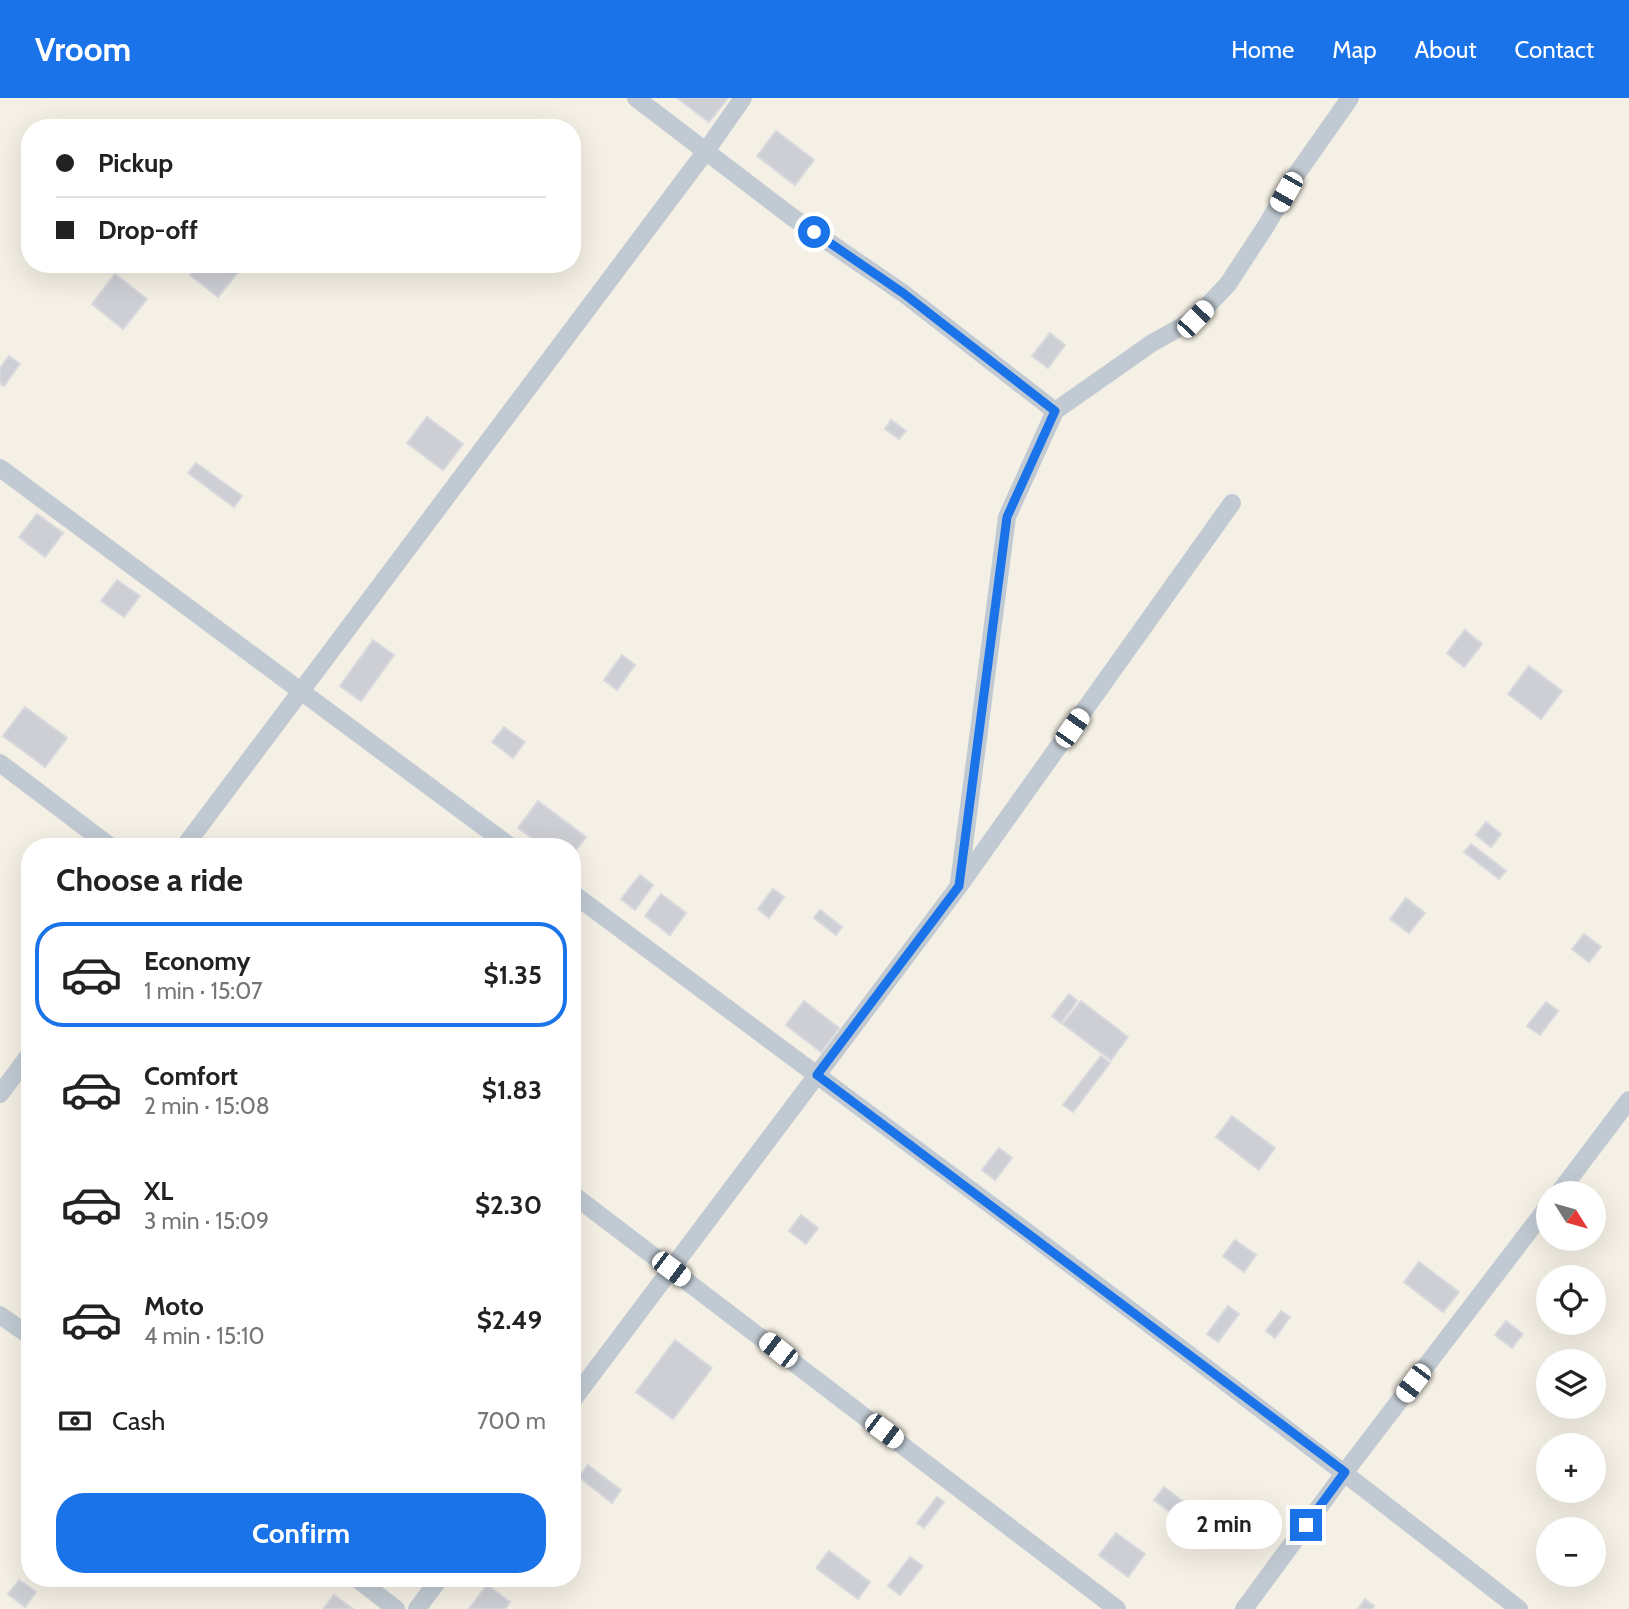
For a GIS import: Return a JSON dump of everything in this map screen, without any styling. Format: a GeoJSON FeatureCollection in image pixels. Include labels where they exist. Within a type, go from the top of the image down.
{"type":"FeatureCollection","features":[{"type":"Feature","properties":{"kind":"street"},"geometry":{"type":"LineString","coordinates":[[636,98],[792,217],[903,293],[1055,411]]}},
{"type":"Feature","properties":{"kind":"street"},"geometry":{"type":"LineString","coordinates":[[191,838],[743,98]]}},
{"type":"Feature","properties":{"kind":"street"},"geometry":{"type":"LineString","coordinates":[[959,886],[1007,517],[1055,411],[1152,343],[1195,319],[1228,284],[1296,175],[1350,98]]}},
{"type":"Feature","properties":{"kind":"street"},"geometry":{"type":"LineString","coordinates":[[0,468],[499,838]]}},
{"type":"Feature","properties":{"kind":"street"},"geometry":{"type":"LineString","coordinates":[[581,1389],[959,886],[1233,503]]}},
{"type":"Feature","properties":{"kind":"street"},"geometry":{"type":"LineString","coordinates":[[0,763],[99,838]]}},
{"type":"Feature","properties":{"kind":"street"},"geometry":{"type":"LineString","coordinates":[[581,900],[1345,1472],[1519,1609]]}},
{"type":"Feature","properties":{"kind":"street"},"geometry":{"type":"LineString","coordinates":[[0,1094],[21,1066]]}},
{"type":"Feature","properties":{"kind":"street"},"geometry":{"type":"LineString","coordinates":[[1568,1181],[1629,1100]]}},
{"type":"Feature","properties":{"kind":"street"},"geometry":{"type":"LineString","coordinates":[[581,1201],[1117,1609]]}},
{"type":"Feature","properties":{"kind":"street"},"geometry":{"type":"LineString","coordinates":[[1244,1609],[1536,1222]]}},
{"type":"Feature","properties":{"kind":"street"},"geometry":{"type":"LineString","coordinates":[[0,1315],[21,1330]]}},
{"type":"Feature","properties":{"kind":"street"},"geometry":{"type":"LineString","coordinates":[[368,1587],[396,1609]]}},
{"type":"Feature","properties":{"kind":"street"},"geometry":{"type":"LineString","coordinates":[[417,1609],[433,1587]]}},
{"type":"Feature","properties":{"kind":"sand"},"geometry":{"type":"Polygon","coordinates":[[[0,98],[1629,98],[1629,1609],[0,1609],[0,98]]]}},
{"type":"Feature","properties":{"kind":"building"},"geometry":{"type":"Polygon","coordinates":[[[677,98],[725,98],[727,99],[709,122],[677,98]]]}},
{"type":"Feature","properties":{"kind":"building"},"geometry":{"type":"Polygon","coordinates":[[[776,131],[814,160],[795,185],[757,156],[776,131]]]}},
{"type":"Feature","properties":{"kind":"building"},"geometry":{"type":"Polygon","coordinates":[[[191,273],[238,273],[218,297],[190,275],[191,273]]]}},
{"type":"Feature","properties":{"kind":"building"},"geometry":{"type":"Polygon","coordinates":[[[115,274],[147,299],[123,329],[92,304],[115,274]]]}},
{"type":"Feature","properties":{"kind":"building"},"geometry":{"type":"Polygon","coordinates":[[[1050,333],[1065,345],[1048,368],[1032,356],[1050,333]]]}},
{"type":"Feature","properties":{"kind":"building"},"geometry":{"type":"Polygon","coordinates":[[[9,356],[20,364],[4,386],[0,383],[0,368],[9,356]]]}},
{"type":"Feature","properties":{"kind":"building"},"geometry":{"type":"Polygon","coordinates":[[[427,417],[463,444],[443,470],[407,443],[427,417]]]}},
{"type":"Feature","properties":{"kind":"building"},"geometry":{"type":"Polygon","coordinates":[[[891,420],[906,431],[899,439],[885,429],[891,420]]]}},
{"type":"Feature","properties":{"kind":"building"},"geometry":{"type":"Polygon","coordinates":[[[196,463],[242,496],[234,507],[188,473],[196,463]]]}},
{"type":"Feature","properties":{"kind":"building"},"geometry":{"type":"Polygon","coordinates":[[[37,514],[63,533],[45,557],[19,537],[37,514]]]}},
{"type":"Feature","properties":{"kind":"building"},"geometry":{"type":"Polygon","coordinates":[[[117,580],[140,596],[124,617],[101,601],[117,580]]]}},
{"type":"Feature","properties":{"kind":"building"},"geometry":{"type":"Polygon","coordinates":[[[1465,630],[1482,644],[1464,667],[1447,653],[1465,630]]]}},
{"type":"Feature","properties":{"kind":"building"},"geometry":{"type":"Polygon","coordinates":[[[373,640],[394,655],[361,701],[340,686],[373,640]]]}},
{"type":"Feature","properties":{"kind":"building"},"geometry":{"type":"Polygon","coordinates":[[[622,655],[635,665],[617,690],[604,680],[622,655]]]}},
{"type":"Feature","properties":{"kind":"building"},"geometry":{"type":"Polygon","coordinates":[[[1529,666],[1562,691],[1541,719],[1508,694],[1529,666]]]}},
{"type":"Feature","properties":{"kind":"building"},"geometry":{"type":"Polygon","coordinates":[[[25,707],[67,738],[45,767],[3,736],[25,707]]]}},
{"type":"Feature","properties":{"kind":"building"},"geometry":{"type":"Polygon","coordinates":[[[504,727],[525,742],[513,758],[492,742],[504,727]]]}},
{"type":"Feature","properties":{"kind":"building"},"geometry":{"type":"Polygon","coordinates":[[[538,801],[586,837],[581,843],[581,838],[532,838],[518,828],[538,801]]]}},
{"type":"Feature","properties":{"kind":"building"},"geometry":{"type":"Polygon","coordinates":[[[1486,822],[1501,834],[1491,847],[1476,835],[1486,822]]]}},
{"type":"Feature","properties":{"kind":"building"},"geometry":{"type":"Polygon","coordinates":[[[1471,844],[1506,871],[1499,879],[1464,852],[1471,844]]]}},
{"type":"Feature","properties":{"kind":"building"},"geometry":{"type":"Polygon","coordinates":[[[640,875],[653,885],[635,910],[621,899],[640,875]]]}},
{"type":"Feature","properties":{"kind":"building"},"geometry":{"type":"Polygon","coordinates":[[[773,889],[784,897],[769,918],[758,909],[773,889]]]}},
{"type":"Feature","properties":{"kind":"building"},"geometry":{"type":"Polygon","coordinates":[[[661,894],[686,913],[670,935],[645,916],[661,894]]]}},
{"type":"Feature","properties":{"kind":"building"},"geometry":{"type":"Polygon","coordinates":[[[1406,898],[1425,913],[1409,933],[1390,919],[1406,898]]]}},
{"type":"Feature","properties":{"kind":"building"},"geometry":{"type":"Polygon","coordinates":[[[820,910],[842,927],[836,935],[814,918],[820,910]]]}},
{"type":"Feature","properties":{"kind":"building"},"geometry":{"type":"Polygon","coordinates":[[[1584,934],[1601,947],[1589,962],[1572,949],[1584,934]]]}},
{"type":"Feature","properties":{"kind":"building"},"geometry":{"type":"Polygon","coordinates":[[[1069,994],[1077,1001],[1061,1023],[1052,1016],[1069,994]]]}},
{"type":"Feature","properties":{"kind":"building"},"geometry":{"type":"Polygon","coordinates":[[[804,1001],[839,1028],[821,1052],[786,1025],[804,1001]]]}},
{"type":"Feature","properties":{"kind":"building"},"geometry":{"type":"Polygon","coordinates":[[[1081,1001],[1128,1037],[1111,1060],[1063,1024],[1081,1001]]]}},
{"type":"Feature","properties":{"kind":"building"},"geometry":{"type":"Polygon","coordinates":[[[1546,1002],[1558,1011],[1540,1035],[1527,1026],[1546,1002]]]}},
{"type":"Feature","properties":{"kind":"building"},"geometry":{"type":"Polygon","coordinates":[[[1101,1056],[1110,1063],[1073,1112],[1063,1105],[1101,1056]]]}},
{"type":"Feature","properties":{"kind":"building"},"geometry":{"type":"Polygon","coordinates":[[[1232,1116],[1275,1148],[1259,1170],[1216,1137],[1232,1116]]]}},
{"type":"Feature","properties":{"kind":"building"},"geometry":{"type":"Polygon","coordinates":[[[999,1148],[1012,1158],[995,1180],[982,1170],[999,1148]]]}},
{"type":"Feature","properties":{"kind":"building"},"geometry":{"type":"Polygon","coordinates":[[[801,1215],[818,1228],[806,1244],[789,1231],[801,1215]]]}},
{"type":"Feature","properties":{"kind":"building"},"geometry":{"type":"Polygon","coordinates":[[[1235,1240],[1256,1255],[1244,1272],[1223,1256],[1235,1240]]]}},
{"type":"Feature","properties":{"kind":"building"},"geometry":{"type":"Polygon","coordinates":[[[1419,1262],[1459,1292],[1443,1312],[1404,1282],[1419,1262]]]}},
{"type":"Feature","properties":{"kind":"building"},"geometry":{"type":"Polygon","coordinates":[[[1228,1306],[1239,1314],[1218,1342],[1207,1334],[1228,1306]]]}},
{"type":"Feature","properties":{"kind":"building"},"geometry":{"type":"Polygon","coordinates":[[[1281,1311],[1290,1317],[1275,1338],[1266,1331],[1281,1311]]]}},
{"type":"Feature","properties":{"kind":"building"},"geometry":{"type":"Polygon","coordinates":[[[1506,1321],[1523,1334],[1512,1348],[1495,1335],[1506,1321]]]}},
{"type":"Feature","properties":{"kind":"building"},"geometry":{"type":"Polygon","coordinates":[[[675,1340],[712,1368],[673,1419],[636,1392],[675,1340]]]}},
{"type":"Feature","properties":{"kind":"building"},"geometry":{"type":"Polygon","coordinates":[[[588,1465],[621,1490],[612,1503],[581,1479],[588,1465]]]}},
{"type":"Feature","properties":{"kind":"building"},"geometry":{"type":"Polygon","coordinates":[[[1164,1487],[1184,1502],[1174,1515],[1154,1500],[1164,1487]]]}},
{"type":"Feature","properties":{"kind":"building"},"geometry":{"type":"Polygon","coordinates":[[[937,1497],[944,1502],[924,1528],[917,1523],[937,1497]]]}},
{"type":"Feature","properties":{"kind":"building"},"geometry":{"type":"Polygon","coordinates":[[[1116,1533],[1145,1554],[1128,1577],[1099,1555],[1116,1533]]]}},
{"type":"Feature","properties":{"kind":"building"},"geometry":{"type":"Polygon","coordinates":[[[829,1551],[870,1582],[858,1599],[816,1568],[829,1551]]]}},
{"type":"Feature","properties":{"kind":"building"},"geometry":{"type":"Polygon","coordinates":[[[910,1557],[923,1566],[900,1595],[888,1586],[910,1557]]]}},
{"type":"Feature","properties":{"kind":"building"},"geometry":{"type":"Polygon","coordinates":[[[19,1580],[21,1587],[29,1587],[36,1592],[25,1607],[8,1594],[19,1580]]]}},
{"type":"Feature","properties":{"kind":"building"},"geometry":{"type":"Polygon","coordinates":[[[486,1587],[490,1587],[510,1602],[505,1609],[469,1609],[486,1587]]]}},
{"type":"Feature","properties":{"kind":"building"},"geometry":{"type":"Polygon","coordinates":[[[334,1595],[353,1609],[323,1609],[334,1595]]]}},
{"type":"Feature","properties":{"kind":"building"},"geometry":{"type":"Polygon","coordinates":[[[1365,1599],[1374,1606],[1372,1609],[1358,1609],[1365,1599]]]}},
{"type":"Feature","properties":{"kind":"route"},"geometry":{"type":"LineString","coordinates":[[814,232],[903,293],[1055,411],[1007,517],[959,886],[817,1075],[1345,1472],[1306,1525]]}}]}
